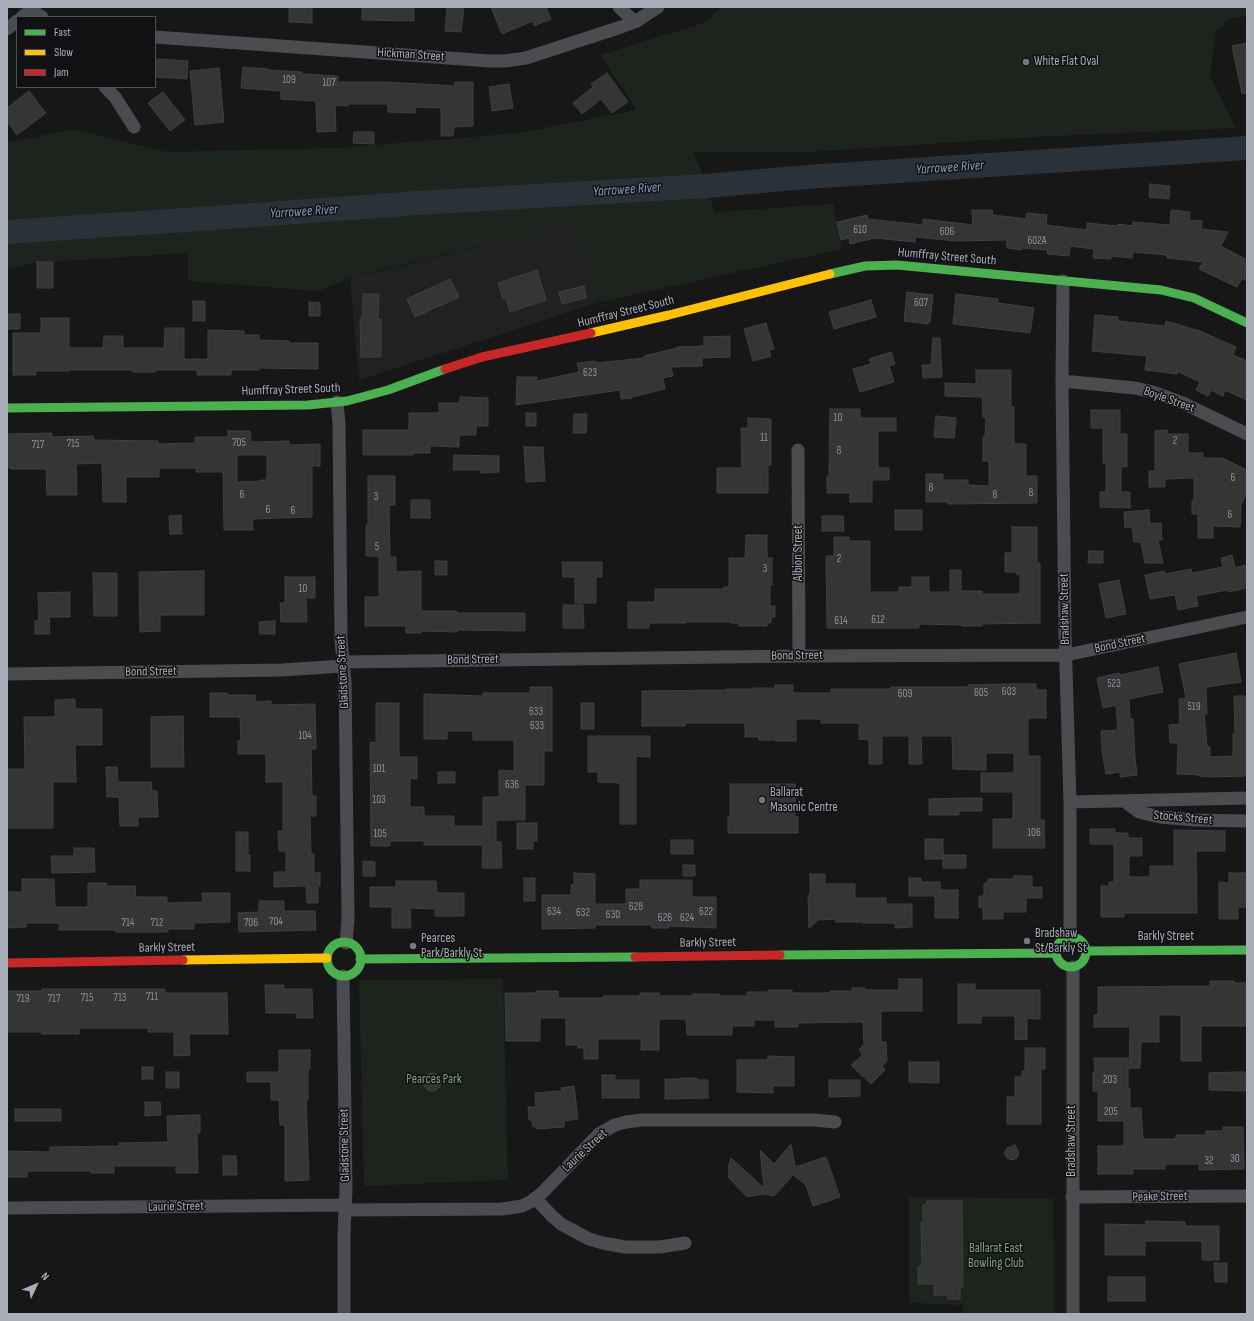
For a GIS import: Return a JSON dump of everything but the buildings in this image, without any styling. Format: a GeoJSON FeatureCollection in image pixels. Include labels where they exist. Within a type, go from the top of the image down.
{"type":"FeatureCollection","features":[{"type":"Feature","properties":{"kind":"main road","name":"Humffray Street South"},"geometry":{"type":"LineString","coordinates":[[7,408],[308,405],[359,399],[482,357],[662,317],[852,268],[882,265],[897,265],[1145,288],[1173,292],[1204,303],[1247,323]]}},
{"type":"Feature","properties":{"kind":"main road"},"geometry":{"type":"LineString","coordinates":[[1070,937],[1081,941],[1086,951],[1083,962],[1073,967],[1068,967],[1061,964],[1056,953],[1056,949],[1060,942],[1070,937]]}},
{"type":"Feature","properties":{"kind":"main road"},"geometry":{"type":"LineString","coordinates":[[339,943],[350,944],[356,948],[360,955],[358,968],[352,974],[343,976],[339,976],[333,972],[328,966],[327,958],[329,952],[339,943]]}},
{"type":"Feature","properties":{"kind":"main road","name":"Barkly Street"},"geometry":{"type":"LineString","coordinates":[[1086,951],[1247,950]]}},
{"type":"Feature","properties":{"kind":"main road","name":"Barkly Street"},"geometry":{"type":"LineString","coordinates":[[360,959],[1056,953]]}},
{"type":"Feature","properties":{"kind":"main road","name":"Barkly Street"},"geometry":{"type":"LineString","coordinates":[[7,963],[327,958]]}},
{"type":"Feature","properties":{"kind":"street"},"geometry":{"type":"LineString","coordinates":[[619,7],[635,22]]}},
{"type":"Feature","properties":{"kind":"street","name":"Hickman Street"},"geometry":{"type":"LineString","coordinates":[[156,37],[506,61],[548,51],[635,22],[658,7]]}},
{"type":"Feature","properties":{"kind":"street"},"geometry":{"type":"LineString","coordinates":[[7,29],[16,22]]}},
{"type":"Feature","properties":{"kind":"street"},"geometry":{"type":"LineString","coordinates":[[106,88],[115,97],[134,127]]}},
{"type":"Feature","properties":{"kind":"street","name":"Bradshaw Street"},"geometry":{"type":"LineString","coordinates":[[1063,281],[1062,381],[1066,655],[1070,802],[1070,937]]}},
{"type":"Feature","properties":{"kind":"street","name":"Boyle Street"},"geometry":{"type":"LineString","coordinates":[[1062,381],[1135,388],[1154,392],[1178,401],[1247,434]]}},
{"type":"Feature","properties":{"kind":"street","name":"Gladstone Street"},"geometry":{"type":"LineString","coordinates":[[337,402],[339,424],[341,640],[345,681],[348,919],[346,943]]}},
{"type":"Feature","properties":{"kind":"street","name":"Albion Street"},"geometry":{"type":"LineString","coordinates":[[798,450],[799,656]]}},
{"type":"Feature","properties":{"kind":"street","name":"Bond Street"},"geometry":{"type":"LineString","coordinates":[[7,674],[282,670],[343,664],[799,656],[1066,655],[1247,617]]}},
{"type":"Feature","properties":{"kind":"street","name":"Stocks Street"},"geometry":{"type":"LineString","coordinates":[[1070,802],[1247,798]]}},
{"type":"Feature","properties":{"kind":"street","name":"Stocks Street"},"geometry":{"type":"LineString","coordinates":[[1124,801],[1139,812],[1160,817],[1195,820],[1247,821]]}},
{"type":"Feature","properties":{"kind":"street","name":"Bradshaw Street"},"geometry":{"type":"LineString","coordinates":[[1073,967],[1073,1314]]}},
{"type":"Feature","properties":{"kind":"street","name":"Gladstone Street"},"geometry":{"type":"LineString","coordinates":[[343,976],[345,1207],[344,1314]]}},
{"type":"Feature","properties":{"kind":"street","name":"Laurie Street"},"geometry":{"type":"LineString","coordinates":[[7,1208],[512,1208],[522,1206],[535,1198],[599,1134],[609,1127],[620,1123],[650,1120],[814,1120],[835,1122]]}},
{"type":"Feature","properties":{"kind":"street","name":"Peake Street"},"geometry":{"type":"LineString","coordinates":[[1072,1198],[1247,1196]]}},
{"type":"Feature","properties":{"kind":"street"},"geometry":{"type":"LineString","coordinates":[[535,1198],[561,1224],[589,1239],[602,1243],[624,1247],[660,1247],[685,1244]]}},
{"type":"Feature","properties":{"kind":"shaded area"},"geometry":{"type":"Polygon","coordinates":[[[575,223],[600,302],[359,380],[350,278],[575,223]]]}},
{"type":"Feature","properties":{"kind":"green space"},"geometry":{"type":"Polygon","coordinates":[[[721,7],[1247,7],[1247,16],[1231,18],[1216,31],[1210,77],[1236,128],[1033,137],[810,152],[694,152],[715,212],[833,204],[842,249],[600,302],[575,223],[363,274],[318,291],[188,281],[188,253],[32,263],[7,269],[7,143],[73,129],[167,152],[339,148],[519,133],[637,110],[600,55],[704,23],[721,7]]]}},
{"type":"Feature","properties":{"kind":"green space","name":"Pearces Park"},"geometry":{"type":"Polygon","coordinates":[[[503,979],[508,1180],[364,1186],[359,980],[503,979]]]}},
{"type":"Feature","properties":{"kind":"green space","name":"Ballarat East Bowling Club"},"geometry":{"type":"Polygon","coordinates":[[[909,1197],[1053,1199],[1054,1314],[964,1314],[963,1305],[909,1303],[909,1197]]]}},
{"type":"Feature","properties":{"kind":"waterway","name":"Yarrowee River"},"geometry":{"type":"LineString","coordinates":[[7,232],[418,203],[706,186],[807,177],[1247,148]]}},
{"type":"Feature","properties":{"kind":"traffic: fast"},"geometry":{"type":"LineString","coordinates":[[830,274],[865,266],[897,265],[1161,290],[1194,298],[1247,323]]}},
{"type":"Feature","properties":{"kind":"traffic: fast"},"geometry":{"type":"LineString","coordinates":[[7,408],[308,405],[347,401],[388,390],[445,369]]}},
{"type":"Feature","properties":{"kind":"traffic: fast"},"geometry":{"type":"LineString","coordinates":[[1071,937],[1082,941],[1086,952],[1082,963],[1071,967],[1060,963],[1056,952],[1060,941],[1071,937]]}},
{"type":"Feature","properties":{"kind":"traffic: fast"},"geometry":{"type":"LineString","coordinates":[[344,942],[356,947],[361,959],[356,971],[344,976],[332,971],[327,959],[332,947],[344,942]]}},
{"type":"Feature","properties":{"kind":"traffic: fast"},"geometry":{"type":"LineString","coordinates":[[1086,951],[1247,950]]}},
{"type":"Feature","properties":{"kind":"traffic: fast"},"geometry":{"type":"LineString","coordinates":[[780,955],[1056,953]]}},
{"type":"Feature","properties":{"kind":"traffic: fast"},"geometry":{"type":"LineString","coordinates":[[360,959],[635,957]]}},
{"type":"Feature","properties":{"kind":"traffic: slow"},"geometry":{"type":"LineString","coordinates":[[591,333],[669,315],[830,274]]}},
{"type":"Feature","properties":{"kind":"traffic: slow"},"geometry":{"type":"LineString","coordinates":[[183,960],[327,958]]}},
{"type":"Feature","properties":{"kind":"traffic: jam"},"geometry":{"type":"LineString","coordinates":[[445,369],[482,357],[591,333]]}},
{"type":"Feature","properties":{"kind":"traffic: jam"},"geometry":{"type":"LineString","coordinates":[[635,957],[780,955]]}},
{"type":"Feature","properties":{"kind":"traffic: jam"},"geometry":{"type":"LineString","coordinates":[[7,963],[183,960]]}},
{"type":"Feature","properties":{"kind":"place","name":"White Flat Oval"},"geometry":{"type":"Point","coordinates":[1026,62]}},
{"type":"Feature","properties":{"kind":"place","name":"Ballarat Masonic Centre"},"geometry":{"type":"Point","coordinates":[762,800]}},
{"type":"Feature","properties":{"kind":"place","name":"Bradshaw St/Barkly St"},"geometry":{"type":"Point","coordinates":[1027,941]}},
{"type":"Feature","properties":{"kind":"place","name":"Pearces Park/Barkly St"},"geometry":{"type":"Point","coordinates":[413,946]}}]}
